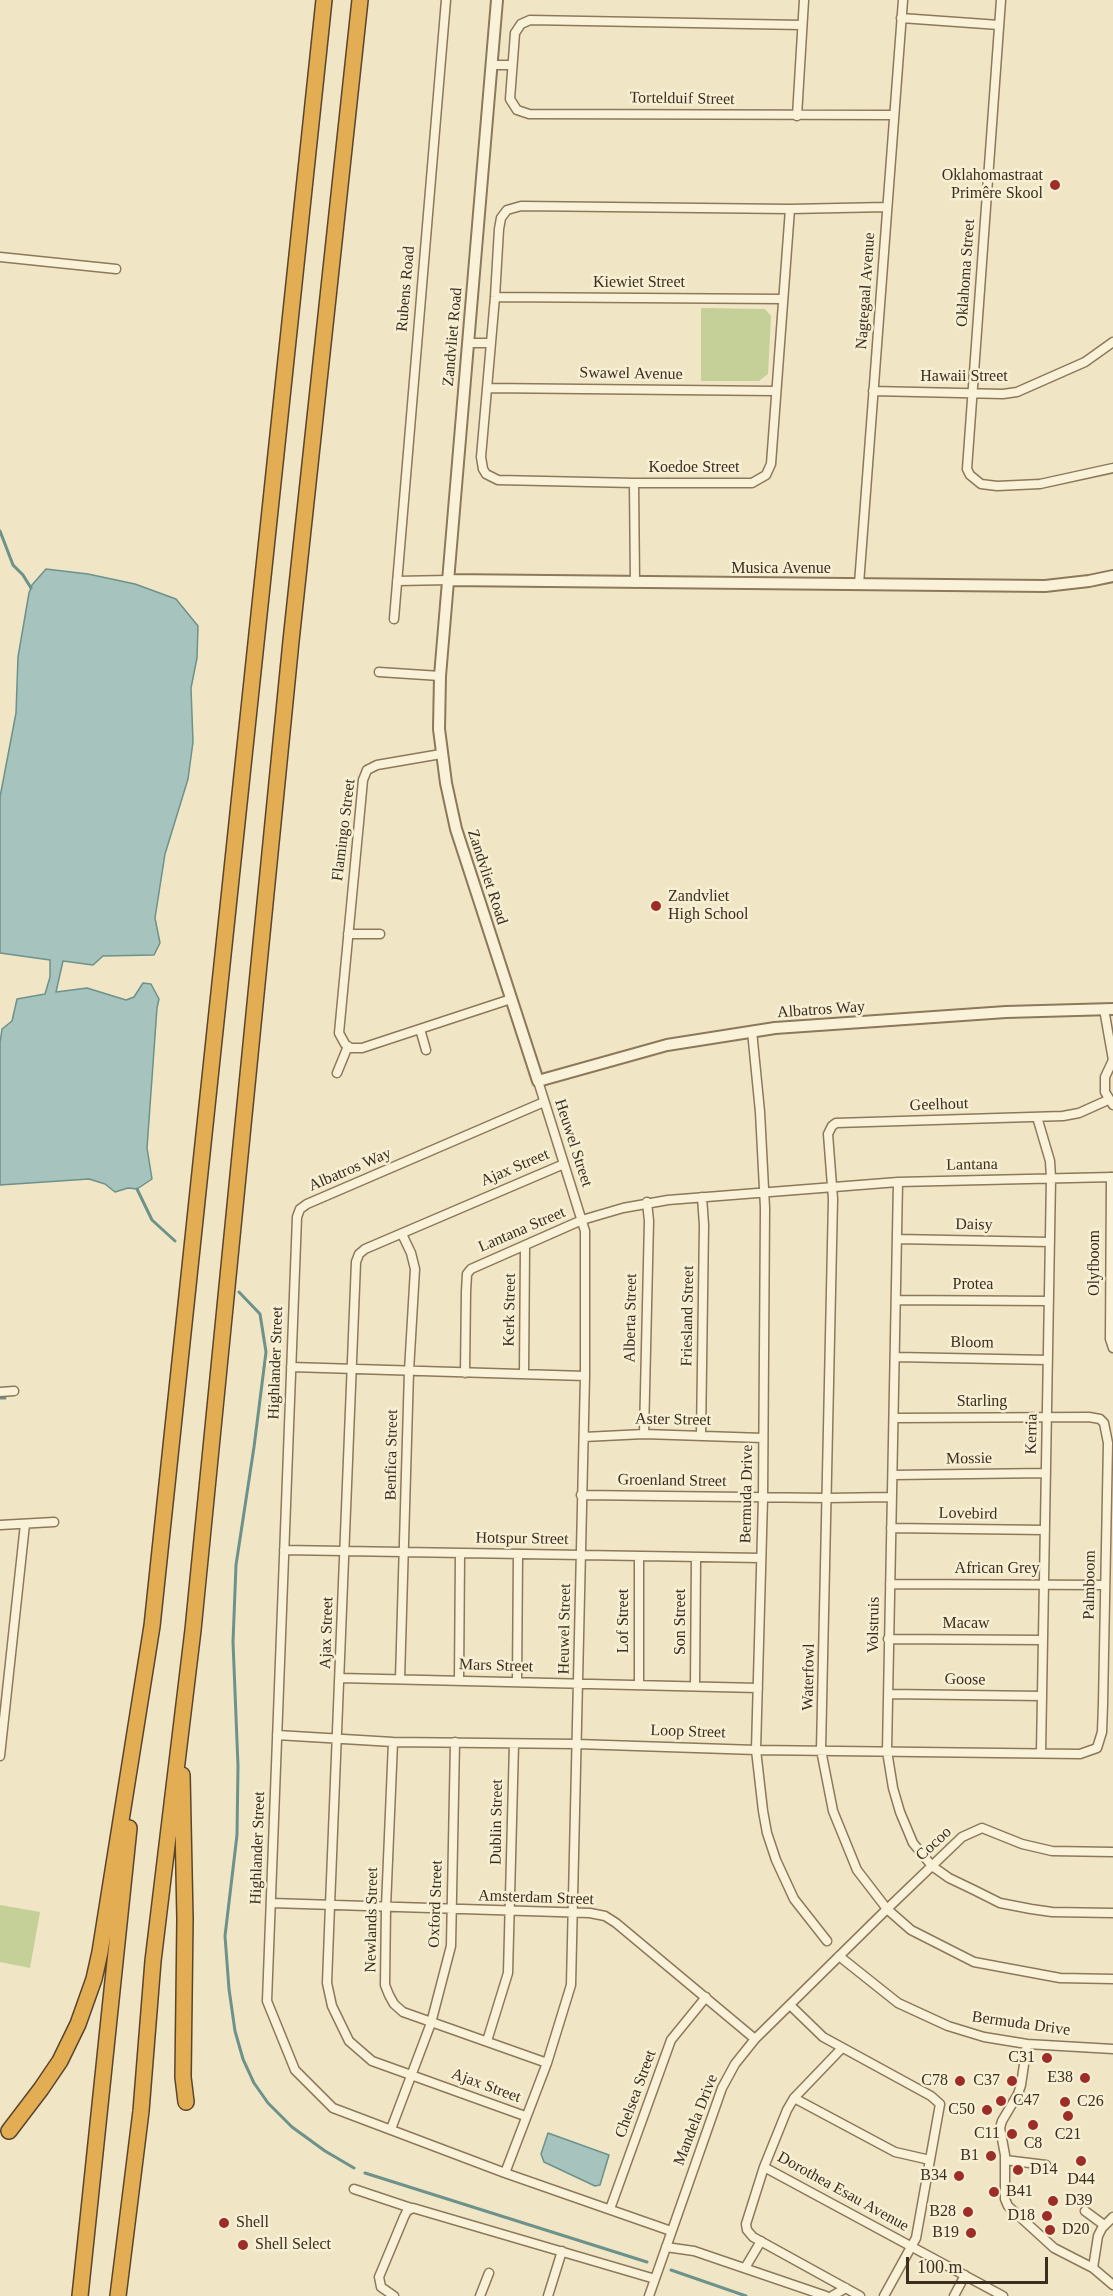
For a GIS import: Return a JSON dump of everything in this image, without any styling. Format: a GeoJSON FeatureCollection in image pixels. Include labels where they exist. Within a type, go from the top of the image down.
{"type":"FeatureCollection","features":[{"type":"Feature","properties":{"kind":"highway"},"geometry":{"type":"LineString","coordinates":[[9,2131],[60,2061],[78,2024],[94,1979],[152,1626],[324,0]]}},
{"type":"Feature","properties":{"kind":"highway"},"geometry":{"type":"LineString","coordinates":[[118,2296],[141,2110],[153,1961],[193,1630],[291,641],[360,0]]}},
{"type":"Feature","properties":{"kind":"highway"},"geometry":{"type":"LineString","coordinates":[[80,2296],[146,1659]]}},
{"type":"Feature","properties":{"kind":"highway"},"geometry":{"type":"LineString","coordinates":[[181,1718],[185,1918],[183,2077],[186,2102]]}},
{"type":"Feature","properties":{"kind":"street","name":"Rubens Road"},"geometry":{"type":"LineString","coordinates":[[394,619],[446,0]]}},
{"type":"Feature","properties":{"kind":"street","name":"Zandvliet Road"},"geometry":{"type":"LineString","coordinates":[[497,0],[439,707],[441,754],[456,829],[537,1081]]}},
{"type":"Feature","properties":{"kind":"street"},"geometry":{"type":"LineString","coordinates":[[797,116],[804,0]]}},
{"type":"Feature","properties":{"kind":"street","name":"Nagtegaal Avenue"},"geometry":{"type":"LineString","coordinates":[[859,584],[903,0]]}},
{"type":"Feature","properties":{"kind":"street","name":"Oklahoma Street"},"geometry":{"type":"LineString","coordinates":[[1001,0],[966,464],[975,481],[987,486],[1029,485],[1113,468]]}},
{"type":"Feature","properties":{"kind":"street"},"geometry":{"type":"LineString","coordinates":[[901,18],[999,25]]}},
{"type":"Feature","properties":{"kind":"street","name":"Tortelduif Street"},"geometry":{"type":"LineString","coordinates":[[802,25],[536,19],[520,24],[515,33],[510,99],[517,110],[529,114],[894,115]]}},
{"type":"Feature","properties":{"kind":"street"},"geometry":{"type":"LineString","coordinates":[[492,65],[511,65]]}},
{"type":"Feature","properties":{"kind":"street","name":"Koedoe Street"},"geometry":{"type":"LineString","coordinates":[[790,209],[771,464],[769,471],[762,479],[752,483],[634,483],[498,480],[486,474],[481,464],[499,222],[505,212],[516,206],[790,209],[887,207]]}},
{"type":"Feature","properties":{"kind":"street"},"geometry":{"type":"LineString","coordinates":[[0,257],[116,269]]}},
{"type":"Feature","properties":{"kind":"street","name":"Kiewiet Street"},"geometry":{"type":"LineString","coordinates":[[495,297],[783,299]]}},
{"type":"Feature","properties":{"kind":"street","name":"Hawaii Street"},"geometry":{"type":"LineString","coordinates":[[873,391],[1003,394],[1025,389],[1085,362],[1113,342]]}},
{"type":"Feature","properties":{"kind":"street"},"geometry":{"type":"LineString","coordinates":[[468,343],[490,343]]}},
{"type":"Feature","properties":{"kind":"street","name":"Swawel Avenue"},"geometry":{"type":"LineString","coordinates":[[487,388],[775,391]]}},
{"type":"Feature","properties":{"kind":"street"},"geometry":{"type":"LineString","coordinates":[[634,483],[635,583]]}},
{"type":"Feature","properties":{"kind":"street","name":"Musica Avenue"},"geometry":{"type":"LineString","coordinates":[[448,580],[1045,586],[1113,576]]}},
{"type":"Feature","properties":{"kind":"street"},"geometry":{"type":"LineString","coordinates":[[397,581],[448,580]]}},
{"type":"Feature","properties":{"kind":"street"},"geometry":{"type":"LineString","coordinates":[[379,672],[440,676]]}},
{"type":"Feature","properties":{"kind":"street","name":"Flamingo Street"},"geometry":{"type":"LineString","coordinates":[[348,1046],[341,1039],[338,1027],[363,780],[367,770],[383,763],[441,754]]}},
{"type":"Feature","properties":{"kind":"street"},"geometry":{"type":"LineString","coordinates":[[348,934],[380,934]]}},
{"type":"Feature","properties":{"kind":"street"},"geometry":{"type":"LineString","coordinates":[[337,1073],[348,1046],[362,1048],[511,999]]}},
{"type":"Feature","properties":{"kind":"street"},"geometry":{"type":"LineString","coordinates":[[1108,1009],[1113,1060],[1105,1077],[1105,1092],[1111,1103]]}},
{"type":"Feature","properties":{"kind":"street","name":"Albatros Way"},"geometry":{"type":"LineString","coordinates":[[537,1081],[668,1045],[752,1031],[972,1014],[1108,1009]]}},
{"type":"Feature","properties":{"kind":"street"},"geometry":{"type":"LineString","coordinates":[[420,1029],[426,1050]]}},
{"type":"Feature","properties":{"kind":"street","name":"Bermuda Drive"},"geometry":{"type":"LineString","coordinates":[[752,1031],[760,1112],[764,1192],[763,1498],[756,1749],[765,1822],[776,1860],[794,1899],[827,1941]]}},
{"type":"Feature","properties":{"kind":"street","name":"Heuwel Street"},"geometry":{"type":"LineString","coordinates":[[505,2173],[547,2063],[571,1985],[584,1437],[585,1231],[537,1081]]}},
{"type":"Feature","properties":{"kind":"street","name":"Albatros Way"},"geometry":{"type":"LineString","coordinates":[[300,1209],[544,1102]]}},
{"type":"Feature","properties":{"kind":"street","name":"Geelhout"},"geometry":{"type":"LineString","coordinates":[[832,1187],[828,1134],[836,1123],[1063,1116],[1111,1103]]}},
{"type":"Feature","properties":{"kind":"street","name":"Kerria"},"geometry":{"type":"LineString","coordinates":[[1037,1117],[1050,1161],[1051,1178],[1041,1753]]}},
{"type":"Feature","properties":{"kind":"street","name":"Ajax Street"},"geometry":{"type":"LineString","coordinates":[[525,2116],[372,2061],[349,2041],[338,2020],[327,1983],[356,1262],[359,1254],[365,1249],[564,1164]]}},
{"type":"Feature","properties":{"kind":"street","name":"Lantana"},"geometry":{"type":"LineString","coordinates":[[702,1197],[898,1182],[1112,1177]]}},
{"type":"Feature","properties":{"kind":"street","name":"Olyfboom"},"geometry":{"type":"LineString","coordinates":[[1112,1177],[1110,1339],[1113,1348]]}},
{"type":"Feature","properties":{"kind":"street","name":"Volstruis"},"geometry":{"type":"LineString","coordinates":[[898,1182],[895,1418],[888,1639],[888,1751],[893,1788],[900,1812],[913,1843],[932,1866],[949,1878],[1000,1903],[1052,1912],[1113,1913]]}},
{"type":"Feature","properties":{"kind":"street","name":"Waterfowl"},"geometry":{"type":"LineString","coordinates":[[832,1187],[821,1750],[833,1811],[857,1870],[887,1909],[912,1930],[974,1962],[1060,1978],[1113,1979]]}},
{"type":"Feature","properties":{"kind":"street","name":"Lantana Street"},"geometry":{"type":"LineString","coordinates":[[465,1373],[467,1275],[477,1266],[582,1220],[647,1202],[702,1197]]}},
{"type":"Feature","properties":{"kind":"street","name":"Friesland Street"},"geometry":{"type":"LineString","coordinates":[[701,1436],[704,1225],[702,1197]]}},
{"type":"Feature","properties":{"kind":"street","name":"Alberta Street"},"geometry":{"type":"LineString","coordinates":[[644,1434],[649,1221],[647,1202]]}},
{"type":"Feature","properties":{"kind":"street","name":"Highlander Street"},"geometry":{"type":"LineString","coordinates":[[300,1209],[297,1217],[267,2001],[295,2070],[333,2108],[505,2173],[671,2231]]}},
{"type":"Feature","properties":{"kind":"street","name":"Benfica Street"},"geometry":{"type":"LineString","coordinates":[[400,1679],[409,1371],[415,1269],[411,1253],[402,1234]]}},
{"type":"Feature","properties":{"kind":"street","name":"Daisy"},"geometry":{"type":"LineString","coordinates":[[897,1239],[1050,1242]]}},
{"type":"Feature","properties":{"kind":"street","name":"Kerk Street"},"geometry":{"type":"LineString","coordinates":[[524,1374],[525,1246]]}},
{"type":"Feature","properties":{"kind":"street","name":"Protea"},"geometry":{"type":"LineString","coordinates":[[896,1300],[1049,1301]]}},
{"type":"Feature","properties":{"kind":"street","name":"Bloom"},"geometry":{"type":"LineString","coordinates":[[896,1357],[1048,1360]]}},
{"type":"Feature","properties":{"kind":"street"},"geometry":{"type":"LineString","coordinates":[[291,1367],[585,1376]]}},
{"type":"Feature","properties":{"kind":"street"},"geometry":{"type":"LineString","coordinates":[[0,1392],[14,1391]]}},
{"type":"Feature","properties":{"kind":"street","name":"Starling"},"geometry":{"type":"LineString","coordinates":[[895,1418],[1089,1417],[1100,1419],[1104,1423]]}},
{"type":"Feature","properties":{"kind":"street","name":"Palmboom"},"geometry":{"type":"LineString","coordinates":[[1097,1748],[1102,1732],[1108,1443],[1104,1423]]}},
{"type":"Feature","properties":{"kind":"street","name":"Aster Street"},"geometry":{"type":"LineString","coordinates":[[584,1437],[644,1434],[763,1438]]}},
{"type":"Feature","properties":{"kind":"street","name":"Mossie"},"geometry":{"type":"LineString","coordinates":[[893,1475],[1046,1473]]}},
{"type":"Feature","properties":{"kind":"street","name":"Groenland Street"},"geometry":{"type":"LineString","coordinates":[[581,1495],[763,1498],[892,1497]]}},
{"type":"Feature","properties":{"kind":"street"},"geometry":{"type":"LineString","coordinates":[[0,1525],[54,1522]]}},
{"type":"Feature","properties":{"kind":"street"},"geometry":{"type":"LineString","coordinates":[[0,1756],[25,1524]]}},
{"type":"Feature","properties":{"kind":"street","name":"Lovebird"},"geometry":{"type":"LineString","coordinates":[[891,1528],[1045,1530]]}},
{"type":"Feature","properties":{"kind":"street","name":"Hotspur Street"},"geometry":{"type":"LineString","coordinates":[[284,1550],[761,1558]]}},
{"type":"Feature","properties":{"kind":"street"},"geometry":{"type":"LineString","coordinates":[[459,1680],[460,1554]]}},
{"type":"Feature","properties":{"kind":"street"},"geometry":{"type":"LineString","coordinates":[[517,1682],[518,1555]]}},
{"type":"Feature","properties":{"kind":"street","name":"Lof Street"},"geometry":{"type":"LineString","coordinates":[[639,1557],[639,1685]]}},
{"type":"Feature","properties":{"kind":"street","name":"Son Street"},"geometry":{"type":"LineString","coordinates":[[695,1686],[696,1558]]}},
{"type":"Feature","properties":{"kind":"street","name":"African Grey"},"geometry":{"type":"LineString","coordinates":[[890,1584],[1105,1585]]}},
{"type":"Feature","properties":{"kind":"street","name":"Macaw"},"geometry":{"type":"LineString","coordinates":[[888,1639],[1043,1640]]}},
{"type":"Feature","properties":{"kind":"street","name":"Mars Street"},"geometry":{"type":"LineString","coordinates":[[340,1678],[758,1688]]}},
{"type":"Feature","properties":{"kind":"street","name":"Goose"},"geometry":{"type":"LineString","coordinates":[[888,1694],[1042,1696]]}},
{"type":"Feature","properties":{"kind":"street","name":"Loop Street"},"geometry":{"type":"LineString","coordinates":[[277,1735],[393,1742],[756,1749],[1080,1754],[1097,1748]]}},
{"type":"Feature","properties":{"kind":"street","name":"Newlands Street"},"geometry":{"type":"LineString","coordinates":[[393,1742],[386,1907],[385,1985],[389,1995],[394,2004],[403,2012],[547,2063]]}},
{"type":"Feature","properties":{"kind":"street","name":"Oxford Street"},"geometry":{"type":"LineString","coordinates":[[391,2129],[430,2023],[451,1946],[455,1742]]}},
{"type":"Feature","properties":{"kind":"street","name":"Dublin Street"},"geometry":{"type":"LineString","coordinates":[[487,2041],[508,1972],[514,1744]]}},
{"type":"Feature","properties":{"kind":"street","name":"Cocoo"},"geometry":{"type":"LineString","coordinates":[[839,1956],[962,1837],[982,1828],[1022,1844],[1052,1851],[1113,1852]]}},
{"type":"Feature","properties":{"kind":"street","name":"Amsterdam Street"},"geometry":{"type":"LineString","coordinates":[[271,1903],[590,1913],[604,1916],[616,1923],[755,2039]]}},
{"type":"Feature","properties":{"kind":"street","name":"Bermuda Drive"},"geometry":{"type":"LineString","coordinates":[[839,1956],[883,1993],[928,2019],[969,2033],[1027,2044],[1113,2049]]}},
{"type":"Feature","properties":{"kind":"street","name":"Mandela Drive"},"geometry":{"type":"LineString","coordinates":[[649,2296],[722,2088],[735,2064],[755,2039],[839,1956]]}},
{"type":"Feature","properties":{"kind":"street","name":"Chelsea Street"},"geometry":{"type":"LineString","coordinates":[[610,2209],[671,2040],[706,1997]]}},
{"type":"Feature","properties":{"kind":"street"},"geometry":{"type":"LineString","coordinates":[[790,2005],[823,2037],[931,2096],[940,2106],[921,2217],[912,2247],[884,2296]]}},
{"type":"Feature","properties":{"kind":"street"},"geometry":{"type":"LineString","coordinates":[[1027,2044],[1021,2085],[1000,2128],[1005,2160],[1004,2192],[1008,2206],[1054,2248],[1094,2268],[1113,2285]]}},
{"type":"Feature","properties":{"kind":"street"},"geometry":{"type":"LineString","coordinates":[[842,2048],[794,2098],[764,2167],[746,2224],[750,2235],[860,2296]]}},
{"type":"Feature","properties":{"kind":"street"},"geometry":{"type":"LineString","coordinates":[[794,2098],[895,2152],[930,2160]]}},
{"type":"Feature","properties":{"kind":"street"},"geometry":{"type":"LineString","coordinates":[[1005,2160],[1046,2165]]}},
{"type":"Feature","properties":{"kind":"street","name":"Dorothea Esau Avenue"},"geometry":{"type":"LineString","coordinates":[[764,2167],[1003,2296]]}},
{"type":"Feature","properties":{"kind":"street"},"geometry":{"type":"LineString","coordinates":[[354,2189],[411,2208],[418,2208],[656,2277]]}},
{"type":"Feature","properties":{"kind":"street"},"geometry":{"type":"LineString","coordinates":[[394,2296],[381,2287],[379,2277],[400,2225],[411,2208]]}},
{"type":"Feature","properties":{"kind":"street"},"geometry":{"type":"LineString","coordinates":[[1085,2211],[1104,2225]]}},
{"type":"Feature","properties":{"kind":"street"},"geometry":{"type":"LineString","coordinates":[[1094,2268],[1098,2236],[1104,2225],[1113,2217]]}},
{"type":"Feature","properties":{"kind":"street"},"geometry":{"type":"LineString","coordinates":[[745,2268],[761,2241]]}},
{"type":"Feature","properties":{"kind":"street"},"geometry":{"type":"LineString","coordinates":[[548,2296],[562,2251]]}},
{"type":"Feature","properties":{"kind":"street"},"geometry":{"type":"LineString","coordinates":[[665,2251],[694,2251],[826,2296]]}},
{"type":"Feature","properties":{"kind":"street"},"geometry":{"type":"LineString","coordinates":[[480,2296],[489,2273]]}},
{"type":"Feature","properties":{"kind":"street"},"geometry":{"type":"LineString","coordinates":[[954,2296],[965,2275]]}},
{"type":"Feature","properties":{"kind":"street"},"geometry":{"type":"LineString","coordinates":[[832,2296],[846,2288]]}},
{"type":"Feature","properties":{"kind":"green space"},"geometry":{"type":"Polygon","coordinates":[[[701,308],[765,309],[771,316],[768,374],[759,381],[701,381],[701,308]]]}},
{"type":"Feature","properties":{"kind":"green space"},"geometry":{"type":"Polygon","coordinates":[[[0,1905],[40,1912],[30,1968],[0,1962],[0,1905]]]}},
{"type":"Feature","properties":{"kind":"water"},"geometry":{"type":"Polygon","coordinates":[[[46,569],[88,574],[135,584],[176,599],[198,626],[197,658],[191,688],[193,742],[188,779],[165,854],[155,918],[160,943],[154,955],[103,956],[93,965],[63,961],[56,992],[87,988],[126,1000],[134,997],[143,983],[151,984],[159,999],[147,1148],[152,1179],[137,1189],[128,1188],[115,1192],[105,1184],[89,1179],[0,1185],[0,1043],[2,1029],[12,1021],[17,999],[45,994],[50,977],[50,960],[0,953],[0,797],[16,713],[18,657],[29,593],[32,585],[46,569]]]}},
{"type":"Feature","properties":{"kind":"water"},"geometry":{"type":"Polygon","coordinates":[[[548,2133],[609,2155],[600,2185],[595,2186],[544,2162],[541,2154],[548,2133]]]}},
{"type":"Feature","properties":{"kind":"waterway"},"geometry":{"type":"LineString","coordinates":[[0,531],[13,565],[31,588]]}},
{"type":"Feature","properties":{"kind":"waterway"},"geometry":{"type":"LineString","coordinates":[[137,1189],[152,1220],[175,1241]]}},
{"type":"Feature","properties":{"kind":"waterway"},"geometry":{"type":"LineString","coordinates":[[239,1292],[260,1314],[266,1352],[236,1565],[233,1642],[238,1766],[237,1835],[225,1936],[229,1989],[235,2031],[243,2059],[254,2083],[268,2103],[292,2127],[325,2151],[354,2168]]}},
{"type":"Feature","properties":{"kind":"waterway"},"geometry":{"type":"LineString","coordinates":[[0,1398],[5,1398]]}},
{"type":"Feature","properties":{"kind":"waterway"},"geometry":{"type":"LineString","coordinates":[[365,2173],[647,2262]]}},
{"type":"Feature","properties":{"kind":"waterway"},"geometry":{"type":"LineString","coordinates":[[671,2270],[746,2296]]}},
{"type":"Feature","properties":{"kind":"place","name":"Oklahomastraat Primêre Skool"},"geometry":{"type":"Point","coordinates":[1055,185]}},
{"type":"Feature","properties":{"kind":"place","name":"Zandvliet High School"},"geometry":{"type":"Point","coordinates":[656,906]}},
{"type":"Feature","properties":{"kind":"place","name":"C31"},"geometry":{"type":"Point","coordinates":[1047,2058]}},
{"type":"Feature","properties":{"kind":"place","name":"E38"},"geometry":{"type":"Point","coordinates":[1085,2078]}},
{"type":"Feature","properties":{"kind":"place","name":"C78"},"geometry":{"type":"Point","coordinates":[960,2081]}},
{"type":"Feature","properties":{"kind":"place","name":"C37"},"geometry":{"type":"Point","coordinates":[1012,2081]}},
{"type":"Feature","properties":{"kind":"place","name":"C47"},"geometry":{"type":"Point","coordinates":[1001,2101]}},
{"type":"Feature","properties":{"kind":"place","name":"C26"},"geometry":{"type":"Point","coordinates":[1065,2102]}},
{"type":"Feature","properties":{"kind":"place","name":"C50"},"geometry":{"type":"Point","coordinates":[987,2110]}},
{"type":"Feature","properties":{"kind":"place","name":"C21"},"geometry":{"type":"Point","coordinates":[1068,2116]}},
{"type":"Feature","properties":{"kind":"place","name":"C8"},"geometry":{"type":"Point","coordinates":[1033,2125]}},
{"type":"Feature","properties":{"kind":"place","name":"C11"},"geometry":{"type":"Point","coordinates":[1012,2134]}},
{"type":"Feature","properties":{"kind":"place","name":"B1"},"geometry":{"type":"Point","coordinates":[991,2156]}},
{"type":"Feature","properties":{"kind":"place","name":"D44"},"geometry":{"type":"Point","coordinates":[1081,2161]}},
{"type":"Feature","properties":{"kind":"place","name":"D14"},"geometry":{"type":"Point","coordinates":[1018,2170]}},
{"type":"Feature","properties":{"kind":"place","name":"B34"},"geometry":{"type":"Point","coordinates":[959,2176]}},
{"type":"Feature","properties":{"kind":"place","name":"B41"},"geometry":{"type":"Point","coordinates":[994,2192]}},
{"type":"Feature","properties":{"kind":"place","name":"D39"},"geometry":{"type":"Point","coordinates":[1053,2201]}},
{"type":"Feature","properties":{"kind":"place","name":"B28"},"geometry":{"type":"Point","coordinates":[968,2212]}},
{"type":"Feature","properties":{"kind":"place","name":"D18"},"geometry":{"type":"Point","coordinates":[1047,2216]}},
{"type":"Feature","properties":{"kind":"place","name":"Shell"},"geometry":{"type":"Point","coordinates":[224,2223]}},
{"type":"Feature","properties":{"kind":"place","name":"D20"},"geometry":{"type":"Point","coordinates":[1050,2230]}},
{"type":"Feature","properties":{"kind":"place","name":"B19"},"geometry":{"type":"Point","coordinates":[971,2233]}},
{"type":"Feature","properties":{"kind":"place","name":"Shell Select"},"geometry":{"type":"Point","coordinates":[243,2245]}}]}
